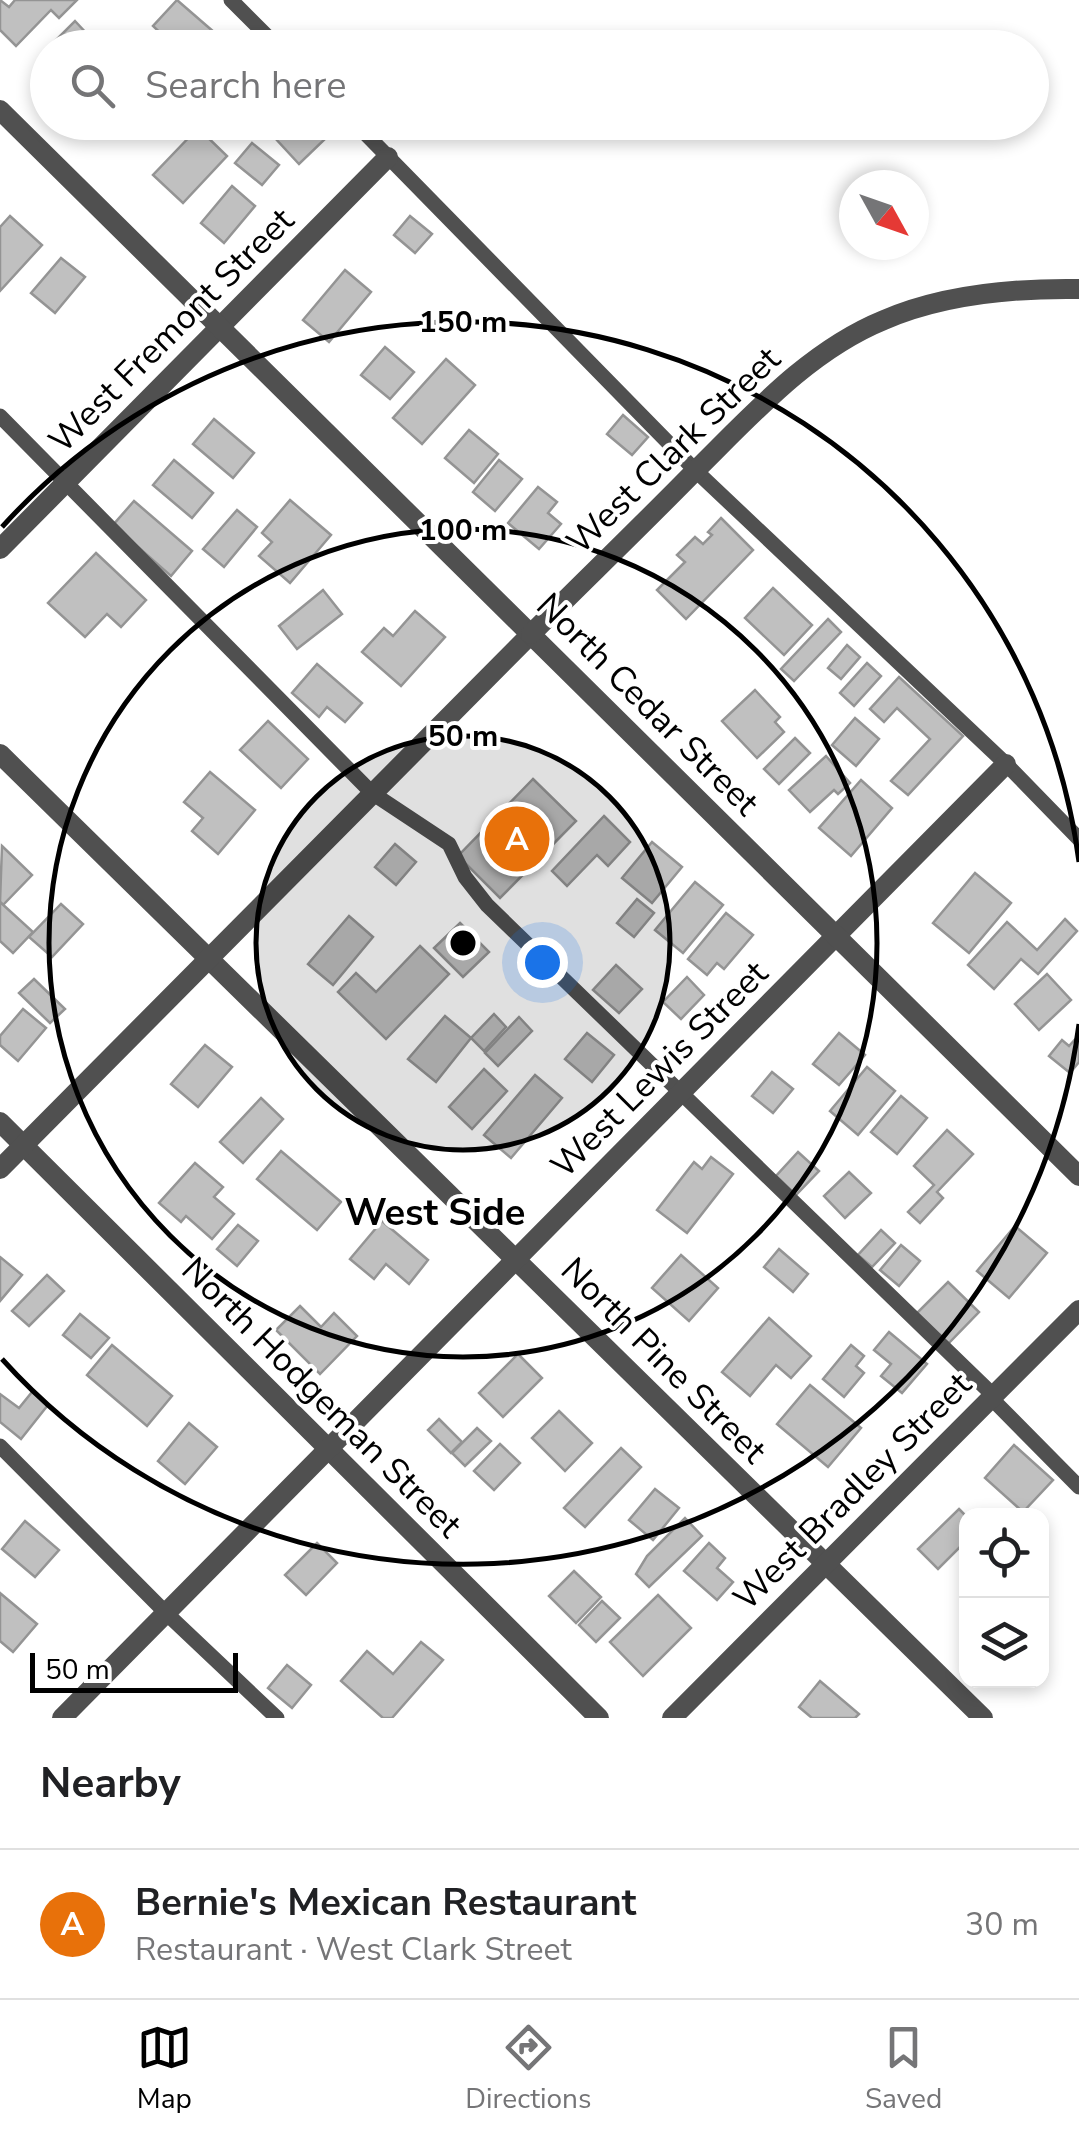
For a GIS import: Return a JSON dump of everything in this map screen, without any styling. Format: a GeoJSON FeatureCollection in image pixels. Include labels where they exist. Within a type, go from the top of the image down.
{"type":"FeatureCollection","features":[{"type":"Feature","properties":{"kind":"street","name":"North Cedar Street"},"geometry":{"type":"LineString","coordinates":[[0,110],[30,140]]}},
{"type":"Feature","properties":{"kind":"street","name":"North Cedar Street"},"geometry":{"type":"LineString","coordinates":[[30,140],[1079,1176]]}},
{"type":"Feature","properties":{"kind":"street","name":"West Fremont Street"},"geometry":{"type":"LineString","coordinates":[[0,549],[388,157]]}},
{"type":"Feature","properties":{"kind":"street","name":"West Clark Street"},"geometry":{"type":"LineString","coordinates":[[0,1169],[756,410],[817,358],[885,319],[992,292],[1079,290]]}},
{"type":"Feature","properties":{"kind":"street","name":"North Pine Street"},"geometry":{"type":"LineString","coordinates":[[0,754],[982,1718]]}},
{"type":"Feature","properties":{"kind":"street","name":"West Lewis Street"},"geometry":{"type":"LineString","coordinates":[[62,1718],[1006,764]]}},
{"type":"Feature","properties":{"kind":"street","name":"North Hodgeman Street"},"geometry":{"type":"LineString","coordinates":[[0,1122],[600,1718]]}},
{"type":"Feature","properties":{"kind":"street","name":"West Bradley Street"},"geometry":{"type":"LineString","coordinates":[[672,1718],[1079,1310]]}},
{"type":"Feature","properties":{"kind":"lane"},"geometry":{"type":"LineString","coordinates":[[231,0],[261,30]]}},
{"type":"Feature","properties":{"kind":"lane"},"geometry":{"type":"LineString","coordinates":[[371,140],[696,470],[1006,764],[1079,839]]}},
{"type":"Feature","properties":{"kind":"lane"},"geometry":{"type":"LineString","coordinates":[[0,416],[372,793],[449,844],[465,876],[487,905],[994,1396],[994,1401],[1079,1487]]}},
{"type":"Feature","properties":{"kind":"lane"},"geometry":{"type":"LineString","coordinates":[[0,1446],[277,1718]]}},
{"type":"Feature","properties":{"kind":"building"},"geometry":{"type":"Polygon","coordinates":[[[0,0],[9,7],[15,0],[77,0],[59,18],[51,10],[16,46],[0,30],[0,0]]]}},
{"type":"Feature","properties":{"kind":"building"},"geometry":{"type":"Polygon","coordinates":[[[177,0],[212,30],[157,30],[153,26],[177,0]]]}},
{"type":"Feature","properties":{"kind":"building"},"geometry":{"type":"Polygon","coordinates":[[[75,21],[83,30],[66,30],[75,21]]]}},
{"type":"Feature","properties":{"kind":"building"},"geometry":{"type":"Polygon","coordinates":[[[187,140],[210,140],[227,156],[183,203],[153,175],[187,140]]]}},
{"type":"Feature","properties":{"kind":"building"},"geometry":{"type":"Polygon","coordinates":[[[277,140],[324,140],[299,164],[277,140]]]}},
{"type":"Feature","properties":{"kind":"building"},"geometry":{"type":"Polygon","coordinates":[[[252,143],[279,165],[262,185],[235,163],[252,143]]]}},
{"type":"Feature","properties":{"kind":"building"},"geometry":{"type":"Polygon","coordinates":[[[232,186],[255,206],[224,243],[201,223],[232,186]]]}},
{"type":"Feature","properties":{"kind":"building"},"geometry":{"type":"Polygon","coordinates":[[[10,216],[42,245],[0,291],[0,227],[10,216]]]}},
{"type":"Feature","properties":{"kind":"building"},"geometry":{"type":"Polygon","coordinates":[[[410,216],[432,234],[415,253],[394,235],[410,216]]]}},
{"type":"Feature","properties":{"kind":"building"},"geometry":{"type":"Polygon","coordinates":[[[61,258],[85,277],[55,313],[31,293],[61,258]]]}},
{"type":"Feature","properties":{"kind":"building"},"geometry":{"type":"Polygon","coordinates":[[[345,270],[371,292],[329,342],[303,320],[345,270]]]}},
{"type":"Feature","properties":{"kind":"building"},"geometry":{"type":"Polygon","coordinates":[[[385,347],[414,372],[390,399],[361,375],[385,347]]]}},
{"type":"Feature","properties":{"kind":"building"},"geometry":{"type":"Polygon","coordinates":[[[446,359],[475,385],[422,444],[393,418],[446,359]]]}},
{"type":"Feature","properties":{"kind":"building"},"geometry":{"type":"Polygon","coordinates":[[[623,415],[648,437],[632,455],[607,434],[623,415]]]}},
{"type":"Feature","properties":{"kind":"building"},"geometry":{"type":"Polygon","coordinates":[[[214,419],[254,453],[233,478],[193,444],[214,419]]]}},
{"type":"Feature","properties":{"kind":"building"},"geometry":{"type":"Polygon","coordinates":[[[469,430],[498,454],[474,483],[445,458],[469,430]]]}},
{"type":"Feature","properties":{"kind":"building"},"geometry":{"type":"Polygon","coordinates":[[[174,460],[213,493],[192,518],[153,485],[174,460]]]}},
{"type":"Feature","properties":{"kind":"building"},"geometry":{"type":"Polygon","coordinates":[[[499,460],[522,479],[495,511],[473,492],[499,460]]]}},
{"type":"Feature","properties":{"kind":"building"},"geometry":{"type":"Polygon","coordinates":[[[538,487],[557,502],[548,513],[561,524],[539,549],[508,523],[538,487]]]}},
{"type":"Feature","properties":{"kind":"building"},"geometry":{"type":"Polygon","coordinates":[[[290,500],[331,535],[290,583],[259,556],[272,542],[262,533],[290,500]]]}},
{"type":"Feature","properties":{"kind":"building"},"geometry":{"type":"Polygon","coordinates":[[[134,501],[192,551],[171,576],[113,525],[134,501]]]}},
{"type":"Feature","properties":{"kind":"building"},"geometry":{"type":"Polygon","coordinates":[[[237,510],[257,527],[224,567],[203,549],[237,510]]]}},
{"type":"Feature","properties":{"kind":"building"},"geometry":{"type":"Polygon","coordinates":[[[721,518],[753,550],[686,619],[657,590],[685,562],[677,555],[695,537],[703,544],[721,518]]]}},
{"type":"Feature","properties":{"kind":"building"},"geometry":{"type":"Polygon","coordinates":[[[96,553],[146,600],[121,627],[107,614],[85,637],[48,603],[96,553]]]}},
{"type":"Feature","properties":{"kind":"building"},"geometry":{"type":"Polygon","coordinates":[[[773,588],[812,625],[784,655],[745,618],[773,588]]]}},
{"type":"Feature","properties":{"kind":"building"},"geometry":{"type":"Polygon","coordinates":[[[323,590],[342,614],[297,649],[279,626],[323,590]]]}},
{"type":"Feature","properties":{"kind":"building"},"geometry":{"type":"Polygon","coordinates":[[[415,611],[445,637],[401,686],[362,652],[384,628],[393,636],[415,611]]]}},
{"type":"Feature","properties":{"kind":"building"},"geometry":{"type":"Polygon","coordinates":[[[828,619],[841,632],[794,681],[781,669],[828,619]]]}},
{"type":"Feature","properties":{"kind":"building"},"geometry":{"type":"Polygon","coordinates":[[[847,645],[860,657],[841,679],[828,668],[847,645]]]}},
{"type":"Feature","properties":{"kind":"building"},"geometry":{"type":"Polygon","coordinates":[[[867,663],[881,676],[854,706],[840,693],[867,663]]]}},
{"type":"Feature","properties":{"kind":"building"},"geometry":{"type":"Polygon","coordinates":[[[317,664],[362,703],[345,722],[327,707],[319,717],[292,693],[317,664]]]}},
{"type":"Feature","properties":{"kind":"building"},"geometry":{"type":"Polygon","coordinates":[[[899,677],[963,736],[908,795],[891,781],[930,739],[897,708],[884,722],[870,709],[899,677]]]}},
{"type":"Feature","properties":{"kind":"building"},"geometry":{"type":"Polygon","coordinates":[[[755,690],[780,717],[775,722],[784,732],[757,758],[722,721],[755,690]]]}},
{"type":"Feature","properties":{"kind":"building"},"geometry":{"type":"Polygon","coordinates":[[[855,718],[879,739],[856,766],[832,745],[855,718]]]}},
{"type":"Feature","properties":{"kind":"building"},"geometry":{"type":"Polygon","coordinates":[[[268,721],[308,759],[281,788],[240,750],[268,721]]]}},
{"type":"Feature","properties":{"kind":"building"},"geometry":{"type":"Polygon","coordinates":[[[795,738],[810,753],[779,784],[764,769],[795,738]]]}},
{"type":"Feature","properties":{"kind":"building"},"geometry":{"type":"Polygon","coordinates":[[[826,756],[850,783],[838,794],[834,790],[810,812],[789,790],[826,756]]]}},
{"type":"Feature","properties":{"kind":"building"},"geometry":{"type":"Polygon","coordinates":[[[210,772],[255,810],[218,854],[192,831],[203,818],[184,802],[210,772]]]}},
{"type":"Feature","properties":{"kind":"building"},"geometry":{"type":"Polygon","coordinates":[[[533,779],[576,821],[500,898],[458,856],[533,779]]]}},
{"type":"Feature","properties":{"kind":"building"},"geometry":{"type":"Polygon","coordinates":[[[861,780],[892,808],[851,856],[819,828],[861,780]]]}},
{"type":"Feature","properties":{"kind":"building"},"geometry":{"type":"Polygon","coordinates":[[[604,816],[630,842],[608,866],[597,855],[567,886],[552,871],[604,816]]]}},
{"type":"Feature","properties":{"kind":"building"},"geometry":{"type":"Polygon","coordinates":[[[652,842],[682,867],[652,903],[622,878],[652,842]]]}},
{"type":"Feature","properties":{"kind":"building"},"geometry":{"type":"Polygon","coordinates":[[[395,844],[416,862],[396,885],[375,867],[395,844]]]}},
{"type":"Feature","properties":{"kind":"building"},"geometry":{"type":"Polygon","coordinates":[[[2,846],[32,875],[3,905],[0,902],[2,846]]]}},
{"type":"Feature","properties":{"kind":"building"},"geometry":{"type":"Polygon","coordinates":[[[975,873],[1011,903],[969,953],[933,923],[975,873]]]}},
{"type":"Feature","properties":{"kind":"building"},"geometry":{"type":"Polygon","coordinates":[[[695,882],[723,905],[683,953],[655,930],[695,882]]]}},
{"type":"Feature","properties":{"kind":"building"},"geometry":{"type":"Polygon","coordinates":[[[637,899],[654,913],[634,937],[617,923],[637,899]]]}},
{"type":"Feature","properties":{"kind":"building"},"geometry":{"type":"Polygon","coordinates":[[[0,902],[33,932],[13,953],[0,941],[0,902]]]}},
{"type":"Feature","properties":{"kind":"building"},"geometry":{"type":"Polygon","coordinates":[[[61,904],[83,924],[52,957],[29,937],[61,904]]]}},
{"type":"Feature","properties":{"kind":"building"},"geometry":{"type":"Polygon","coordinates":[[[726,913],[753,935],[724,969],[717,963],[707,975],[688,959],[726,913]]]}},
{"type":"Feature","properties":{"kind":"building"},"geometry":{"type":"Polygon","coordinates":[[[349,916],[373,937],[333,985],[308,964],[349,916]]]}},
{"type":"Feature","properties":{"kind":"building"},"geometry":{"type":"Polygon","coordinates":[[[1065,919],[1077,931],[1038,974],[1021,959],[994,989],[968,965],[1007,922],[1037,950],[1065,919]]]}},
{"type":"Feature","properties":{"kind":"building"},"geometry":{"type":"Polygon","coordinates":[[[460,923],[489,952],[463,977],[434,948],[460,923]]]}},
{"type":"Feature","properties":{"kind":"building"},"geometry":{"type":"Polygon","coordinates":[[[420,946],[449,974],[386,1039],[338,992],[356,973],[376,992],[420,946]]]}},
{"type":"Feature","properties":{"kind":"building"},"geometry":{"type":"Polygon","coordinates":[[[616,965],[642,989],[619,1013],[593,990],[616,965]]]}},
{"type":"Feature","properties":{"kind":"building"},"geometry":{"type":"Polygon","coordinates":[[[1047,974],[1071,1000],[1039,1030],[1015,1004],[1047,974]]]}},
{"type":"Feature","properties":{"kind":"building"},"geometry":{"type":"Polygon","coordinates":[[[687,977],[704,995],[681,1019],[663,1002],[687,977]]]}},
{"type":"Feature","properties":{"kind":"building"},"geometry":{"type":"Polygon","coordinates":[[[34,979],[65,1009],[50,1023],[19,993],[34,979]]]}},
{"type":"Feature","properties":{"kind":"building"},"geometry":{"type":"Polygon","coordinates":[[[23,1009],[46,1028],[18,1061],[0,1045],[0,1036],[23,1009]]]}},
{"type":"Feature","properties":{"kind":"building"},"geometry":{"type":"Polygon","coordinates":[[[494,1014],[506,1027],[484,1051],[471,1038],[494,1014]]]}},
{"type":"Feature","properties":{"kind":"building"},"geometry":{"type":"Polygon","coordinates":[[[445,1016],[471,1038],[436,1082],[408,1059],[445,1016]]]}},
{"type":"Feature","properties":{"kind":"building"},"geometry":{"type":"Polygon","coordinates":[[[519,1017],[532,1031],[498,1066],[485,1053],[519,1017]]]}},
{"type":"Feature","properties":{"kind":"building"},"geometry":{"type":"Polygon","coordinates":[[[587,1033],[614,1055],[592,1082],[565,1059],[587,1033]]]}},
{"type":"Feature","properties":{"kind":"building"},"geometry":{"type":"Polygon","coordinates":[[[839,1033],[865,1055],[839,1085],[813,1064],[839,1033]]]}},
{"type":"Feature","properties":{"kind":"building"},"geometry":{"type":"Polygon","coordinates":[[[1079,1035],[1079,1062],[1070,1073],[1049,1056],[1062,1040],[1069,1046],[1079,1035]]]}},
{"type":"Feature","properties":{"kind":"building"},"geometry":{"type":"Polygon","coordinates":[[[205,1045],[232,1067],[198,1107],[171,1084],[205,1045]]]}},
{"type":"Feature","properties":{"kind":"building"},"geometry":{"type":"Polygon","coordinates":[[[867,1067],[895,1091],[858,1135],[830,1111],[867,1067]]]}},
{"type":"Feature","properties":{"kind":"building"},"geometry":{"type":"Polygon","coordinates":[[[484,1069],[507,1091],[472,1129],[449,1107],[484,1069]]]}},
{"type":"Feature","properties":{"kind":"building"},"geometry":{"type":"Polygon","coordinates":[[[772,1072],[793,1089],[773,1113],[752,1096],[772,1072]]]}},
{"type":"Feature","properties":{"kind":"building"},"geometry":{"type":"Polygon","coordinates":[[[535,1075],[562,1098],[511,1158],[484,1135],[535,1075]]]}},
{"type":"Feature","properties":{"kind":"building"},"geometry":{"type":"Polygon","coordinates":[[[901,1096],[927,1118],[897,1154],[871,1132],[901,1096]]]}},
{"type":"Feature","properties":{"kind":"building"},"geometry":{"type":"Polygon","coordinates":[[[261,1098],[283,1119],[243,1163],[220,1142],[261,1098]]]}},
{"type":"Feature","properties":{"kind":"building"},"geometry":{"type":"Polygon","coordinates":[[[947,1130],[973,1154],[937,1192],[943,1198],[920,1223],[908,1212],[934,1185],[914,1166],[947,1130]]]}},
{"type":"Feature","properties":{"kind":"building"},"geometry":{"type":"Polygon","coordinates":[[[281,1151],[341,1202],[317,1230],[257,1179],[281,1151]]]}},
{"type":"Feature","properties":{"kind":"building"},"geometry":{"type":"Polygon","coordinates":[[[798,1152],[819,1171],[796,1195],[776,1176],[798,1152]]]}},
{"type":"Feature","properties":{"kind":"building"},"geometry":{"type":"Polygon","coordinates":[[[711,1157],[733,1174],[687,1233],[657,1210],[694,1162],[702,1169],[711,1157]]]}},
{"type":"Feature","properties":{"kind":"building"},"geometry":{"type":"Polygon","coordinates":[[[195,1163],[223,1187],[214,1197],[234,1214],[212,1239],[186,1216],[181,1222],[159,1203],[195,1163]]]}},
{"type":"Feature","properties":{"kind":"building"},"geometry":{"type":"Polygon","coordinates":[[[849,1172],[871,1193],[845,1218],[824,1196],[849,1172]]]}},
{"type":"Feature","properties":{"kind":"building"},"geometry":{"type":"Polygon","coordinates":[[[382,1221],[428,1260],[409,1284],[386,1264],[374,1279],[350,1259],[382,1221]]]}},
{"type":"Feature","properties":{"kind":"building"},"geometry":{"type":"Polygon","coordinates":[[[238,1225],[258,1241],[237,1266],[217,1249],[238,1225]]]}},
{"type":"Feature","properties":{"kind":"building"},"geometry":{"type":"Polygon","coordinates":[[[1015,1226],[1047,1253],[1009,1298],[977,1271],[1015,1226]]]}},
{"type":"Feature","properties":{"kind":"building"},"geometry":{"type":"Polygon","coordinates":[[[881,1230],[895,1243],[872,1267],[858,1255],[881,1230]]]}},
{"type":"Feature","properties":{"kind":"building"},"geometry":{"type":"Polygon","coordinates":[[[901,1245],[920,1261],[899,1286],[880,1270],[901,1245]]]}},
{"type":"Feature","properties":{"kind":"building"},"geometry":{"type":"Polygon","coordinates":[[[779,1249],[808,1274],[793,1292],[764,1267],[779,1249]]]}},
{"type":"Feature","properties":{"kind":"building"},"geometry":{"type":"Polygon","coordinates":[[[681,1255],[718,1288],[689,1321],[652,1288],[681,1255]]]}},
{"type":"Feature","properties":{"kind":"building"},"geometry":{"type":"Polygon","coordinates":[[[0,1257],[22,1275],[0,1301],[0,1257]]]}},
{"type":"Feature","properties":{"kind":"building"},"geometry":{"type":"Polygon","coordinates":[[[47,1275],[64,1291],[29,1326],[12,1311],[47,1275]]]}},
{"type":"Feature","properties":{"kind":"building"},"geometry":{"type":"Polygon","coordinates":[[[948,1282],[979,1312],[946,1346],[915,1315],[948,1282]]]}},
{"type":"Feature","properties":{"kind":"building"},"geometry":{"type":"Polygon","coordinates":[[[300,1306],[321,1327],[334,1313],[357,1336],[320,1374],[276,1330],[300,1306]]]}},
{"type":"Feature","properties":{"kind":"building"},"geometry":{"type":"Polygon","coordinates":[[[80,1314],[109,1338],[91,1358],[63,1335],[80,1314]]]}},
{"type":"Feature","properties":{"kind":"building"},"geometry":{"type":"Polygon","coordinates":[[[769,1318],[811,1356],[791,1378],[776,1365],[750,1396],[722,1372],[769,1318]]]}},
{"type":"Feature","properties":{"kind":"building"},"geometry":{"type":"Polygon","coordinates":[[[889,1332],[927,1364],[902,1393],[881,1376],[891,1364],[874,1350],[889,1332]]]}},
{"type":"Feature","properties":{"kind":"building"},"geometry":{"type":"Polygon","coordinates":[[[112,1345],[172,1396],[147,1426],[87,1375],[112,1345]]]}},
{"type":"Feature","properties":{"kind":"building"},"geometry":{"type":"Polygon","coordinates":[[[851,1345],[864,1356],[856,1366],[864,1373],[844,1397],[823,1379],[851,1345]]]}},
{"type":"Feature","properties":{"kind":"building"},"geometry":{"type":"Polygon","coordinates":[[[518,1354],[542,1378],[503,1417],[479,1393],[518,1354]]]}},
{"type":"Feature","properties":{"kind":"building"},"geometry":{"type":"Polygon","coordinates":[[[810,1385],[861,1428],[828,1467],[777,1424],[810,1385]]]}},
{"type":"Feature","properties":{"kind":"building"},"geometry":{"type":"Polygon","coordinates":[[[32,1392],[48,1405],[21,1439],[0,1422],[0,1394],[19,1408],[32,1392]]]}},
{"type":"Feature","properties":{"kind":"building"},"geometry":{"type":"Polygon","coordinates":[[[559,1411],[592,1443],[565,1471],[532,1438],[559,1411]]]}},
{"type":"Feature","properties":{"kind":"building"},"geometry":{"type":"Polygon","coordinates":[[[439,1419],[462,1442],[451,1453],[428,1430],[439,1419]]]}},
{"type":"Feature","properties":{"kind":"building"},"geometry":{"type":"Polygon","coordinates":[[[189,1423],[217,1447],[185,1484],[158,1461],[189,1423]]]}},
{"type":"Feature","properties":{"kind":"building"},"geometry":{"type":"Polygon","coordinates":[[[477,1428],[491,1441],[465,1466],[452,1453],[477,1428]]]}},
{"type":"Feature","properties":{"kind":"building"},"geometry":{"type":"Polygon","coordinates":[[[500,1444],[520,1463],[494,1490],[474,1471],[500,1444]]]}},
{"type":"Feature","properties":{"kind":"building"},"geometry":{"type":"Polygon","coordinates":[[[1014,1445],[1053,1480],[1027,1508],[1019,1508],[985,1478],[1014,1445]]]}},
{"type":"Feature","properties":{"kind":"building"},"geometry":{"type":"Polygon","coordinates":[[[621,1448],[641,1467],[585,1527],[564,1508],[621,1448]]]}},
{"type":"Feature","properties":{"kind":"building"},"geometry":{"type":"Polygon","coordinates":[[[655,1489],[679,1508],[653,1540],[629,1520],[655,1489]]]}},
{"type":"Feature","properties":{"kind":"building"},"geometry":{"type":"Polygon","coordinates":[[[959,1509],[959,1548],[938,1569],[918,1549],[959,1509]]]}},
{"type":"Feature","properties":{"kind":"building"},"geometry":{"type":"Polygon","coordinates":[[[685,1518],[702,1536],[649,1587],[636,1574],[647,1556],[685,1518]]]}},
{"type":"Feature","properties":{"kind":"building"},"geometry":{"type":"Polygon","coordinates":[[[25,1521],[59,1550],[35,1577],[2,1549],[25,1521]]]}},
{"type":"Feature","properties":{"kind":"building"},"geometry":{"type":"Polygon","coordinates":[[[317,1543],[337,1563],[306,1595],[285,1575],[317,1543]]]}},
{"type":"Feature","properties":{"kind":"building"},"geometry":{"type":"Polygon","coordinates":[[[709,1543],[725,1558],[717,1568],[733,1582],[717,1600],[684,1571],[709,1543]]]}},
{"type":"Feature","properties":{"kind":"building"},"geometry":{"type":"Polygon","coordinates":[[[574,1571],[601,1597],[576,1623],[549,1596],[574,1571]]]}},
{"type":"Feature","properties":{"kind":"building"},"geometry":{"type":"Polygon","coordinates":[[[0,1593],[37,1624],[13,1652],[0,1641],[0,1593]]]}},
{"type":"Feature","properties":{"kind":"building"},"geometry":{"type":"Polygon","coordinates":[[[658,1595],[691,1628],[643,1676],[610,1642],[658,1595]]]}},
{"type":"Feature","properties":{"kind":"building"},"geometry":{"type":"Polygon","coordinates":[[[602,1601],[620,1618],[596,1642],[579,1625],[602,1601]]]}},
{"type":"Feature","properties":{"kind":"building"},"geometry":{"type":"Polygon","coordinates":[[[421,1642],[443,1660],[392,1718],[383,1718],[341,1681],[367,1651],[393,1674],[421,1642]]]}},
{"type":"Feature","properties":{"kind":"building"},"geometry":{"type":"Polygon","coordinates":[[[287,1665],[311,1685],[292,1708],[268,1688],[287,1665]]]}},
{"type":"Feature","properties":{"kind":"building"},"geometry":{"type":"Polygon","coordinates":[[[820,1681],[859,1714],[855,1718],[812,1718],[799,1707],[820,1681]]]}},
{"type":"Feature","properties":{"kind":"place","name":"Bernie's Mexican Restaurant"},"geometry":{"type":"Point","coordinates":[517,839]}},
{"type":"Feature","properties":{"kind":"district","name":"West Side"},"geometry":{"type":"Point","coordinates":[435,1212]}}]}
